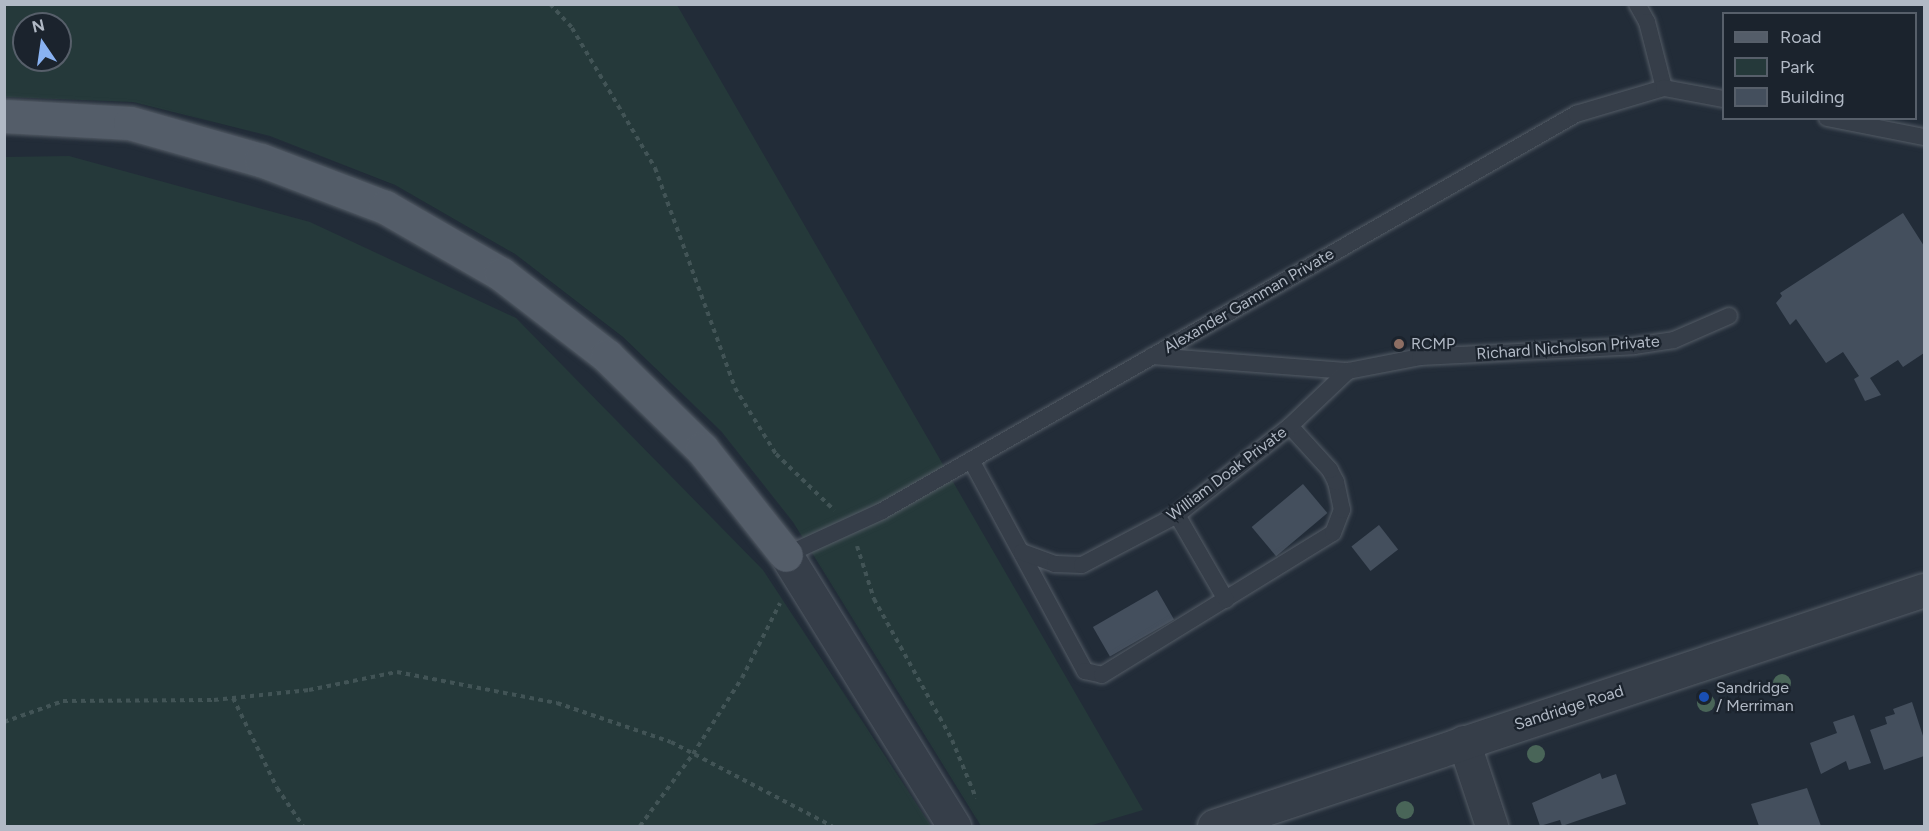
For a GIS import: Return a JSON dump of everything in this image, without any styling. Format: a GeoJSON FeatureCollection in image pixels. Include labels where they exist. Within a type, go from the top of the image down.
{"type":"FeatureCollection","features":[{"type":"Feature","properties":{"kind":"main road"},"geometry":{"type":"LineString","coordinates":[[4,116],[130,123],[261,160],[385,207],[501,274],[607,356],[702,449],[791,564]]}},
{"type":"Feature","properties":{"kind":"street"},"geometry":{"type":"LineString","coordinates":[[791,564],[954,826]]}},
{"type":"Feature","properties":{"kind":"street","name":"Sandridge Road"},"geometry":{"type":"LineString","coordinates":[[1214,826],[1924,590]]}},
{"type":"Feature","properties":{"kind":"street"},"geometry":{"type":"LineString","coordinates":[[1464,742],[1492,826]]}},
{"type":"Feature","properties":{"kind":"lane"},"geometry":{"type":"LineString","coordinates":[[1637,4],[1647,21],[1664,88]]}},
{"type":"Feature","properties":{"kind":"lane","name":"Alexander Gamman Private"},"geometry":{"type":"LineString","coordinates":[[791,564],[850,526],[971,460],[1576,114],[1664,88],[1722,99]]}},
{"type":"Feature","properties":{"kind":"lane"},"geometry":{"type":"LineString","coordinates":[[1837,120],[1924,137]]}},
{"type":"Feature","properties":{"kind":"lane","name":"Richard Nicholson Private"},"geometry":{"type":"LineString","coordinates":[[1152,356],[1348,371],[1420,357],[1644,345],[1674,340],[1729,316]]}},
{"type":"Feature","properties":{"kind":"lane","name":"William Doak Private"},"geometry":{"type":"LineString","coordinates":[[1022,552],[1055,564],[1082,565],[1177,515],[1290,426],[1348,371]]}},
{"type":"Feature","properties":{"kind":"lane"},"geometry":{"type":"LineString","coordinates":[[971,460],[1085,671],[1091,675],[1113,670],[1333,532],[1340,520],[1340,492],[1330,470],[1290,426]]}},
{"type":"Feature","properties":{"kind":"lane"},"geometry":{"type":"LineString","coordinates":[[1177,515],[1226,600]]}},
{"type":"Feature","properties":{"kind":"path"},"geometry":{"type":"LineString","coordinates":[[550,4],[573,28],[655,168],[735,388],[776,454],[850,526],[874,599],[952,740],[979,805]]}},
{"type":"Feature","properties":{"kind":"path"},"geometry":{"type":"LineString","coordinates":[[640,826],[693,754],[742,678],[791,564]]}},
{"type":"Feature","properties":{"kind":"path"},"geometry":{"type":"LineString","coordinates":[[4,722],[63,701],[233,698],[309,690],[397,672],[557,703],[671,742],[832,826]]}},
{"type":"Feature","properties":{"kind":"path"},"geometry":{"type":"LineString","coordinates":[[233,698],[278,788],[303,826]]}},
{"type":"Feature","properties":{"kind":"green space"},"geometry":{"type":"Polygon","coordinates":[[[5,5],[677,5],[1143,810],[1089,826],[981,826],[793,522],[721,431],[623,337],[515,254],[395,185],[270,136],[133,102],[5,97],[5,5]]]}},
{"type":"Feature","properties":{"kind":"green space"},"geometry":{"type":"Polygon","coordinates":[[[69,156],[310,222],[516,318],[763,570],[931,826],[5,826],[5,157],[69,156]]]}},
{"type":"Feature","properties":{"kind":"building"},"geometry":{"type":"Polygon","coordinates":[[[1903,213],[1924,246],[1924,353],[1903,367],[1898,360],[1870,378],[1881,395],[1865,401],[1854,379],[1859,376],[1843,352],[1826,363],[1796,319],[1790,325],[1776,303],[1782,296],[1780,293],[1903,213]]]}},
{"type":"Feature","properties":{"kind":"building"},"geometry":{"type":"Polygon","coordinates":[[[1303,484],[1327,513],[1276,556],[1252,527],[1303,484]]]}},
{"type":"Feature","properties":{"kind":"building"},"geometry":{"type":"Polygon","coordinates":[[[1379,525],[1398,549],[1371,571],[1351,547],[1379,525]]]}},
{"type":"Feature","properties":{"kind":"building"},"geometry":{"type":"Polygon","coordinates":[[[1157,590],[1174,619],[1110,656],[1093,627],[1157,590]]]}},
{"type":"Feature","properties":{"kind":"building"},"geometry":{"type":"Polygon","coordinates":[[[1912,702],[1924,739],[1924,756],[1884,770],[1870,730],[1887,724],[1885,717],[1895,714],[1893,709],[1912,702]]]}},
{"type":"Feature","properties":{"kind":"building"},"geometry":{"type":"Polygon","coordinates":[[[1854,715],[1871,763],[1849,770],[1846,761],[1821,774],[1810,743],[1837,733],[1833,722],[1854,715]]]}},
{"type":"Feature","properties":{"kind":"building"},"geometry":{"type":"Polygon","coordinates":[[[1600,773],[1602,779],[1616,774],[1626,804],[1562,826],[1560,820],[1540,826],[1532,803],[1600,773]]]}},
{"type":"Feature","properties":{"kind":"building"},"geometry":{"type":"Polygon","coordinates":[[[1807,788],[1821,826],[1759,826],[1751,804],[1807,788]]]}},
{"type":"Feature","properties":{"kind":"place","name":"RCMP"},"geometry":{"type":"Point","coordinates":[1399,344]}},
{"type":"Feature","properties":{"kind":"place","name":"Sandridge / Merriman"},"geometry":{"type":"Point","coordinates":[1704,697]}}]}
